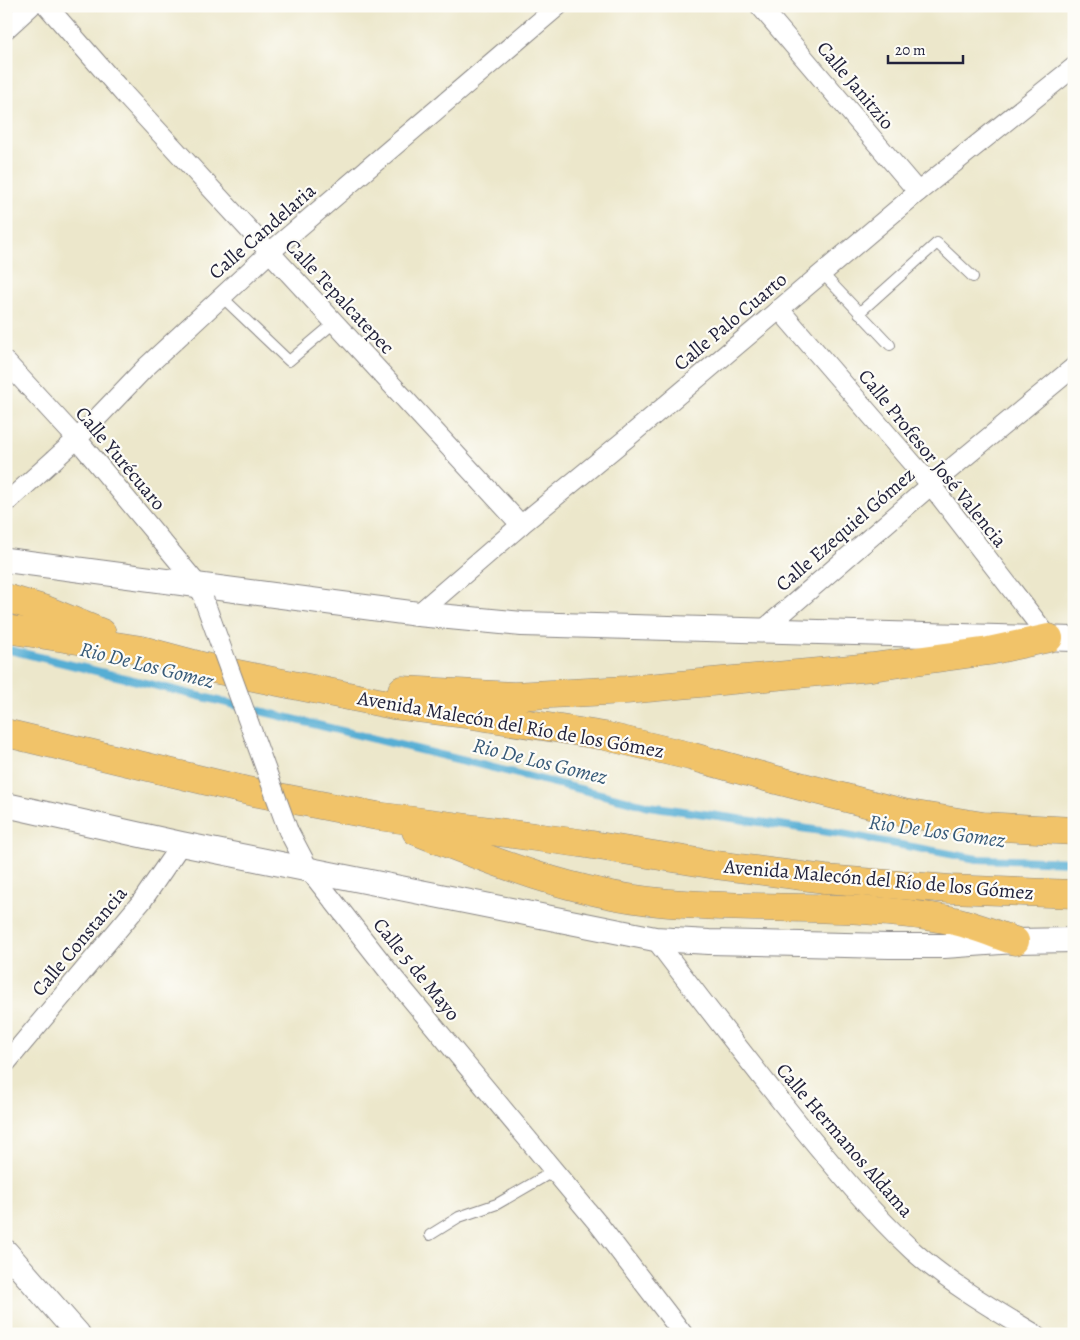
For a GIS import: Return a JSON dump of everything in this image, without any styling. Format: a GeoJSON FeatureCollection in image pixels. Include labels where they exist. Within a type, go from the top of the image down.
{"type":"FeatureCollection","features":[{"type":"Feature","properties":{"kind":"main road"},"geometry":{"type":"LineString","coordinates":[[6,598],[46,610],[142,650]]}},
{"type":"Feature","properties":{"kind":"main road","name":"Avenida Malecón del Río de los Gómez"},"geometry":{"type":"LineString","coordinates":[[6,629],[142,650],[213,669],[393,705],[474,715],[605,736],[690,756],[904,813],[983,826],[1074,831]]}},
{"type":"Feature","properties":{"kind":"main road"},"geometry":{"type":"LineString","coordinates":[[305,686],[514,696],[570,694],[872,668],[989,651],[1061,638]]}},
{"type":"Feature","properties":{"kind":"main road","name":"Avenida Malecón del Río de los Gómez"},"geometry":{"type":"LineString","coordinates":[[6,733],[248,790],[377,816],[580,843],[716,865],[825,879],[950,889],[1074,894]]}},
{"type":"Feature","properties":{"kind":"main road"},"geometry":{"type":"LineString","coordinates":[[377,816],[467,852],[614,896],[697,905],[858,909],[902,913],[953,920],[1015,941]]}},
{"type":"Feature","properties":{"kind":"street"},"geometry":{"type":"LineString","coordinates":[[6,29],[31,6]]}},
{"type":"Feature","properties":{"kind":"street","name":"Calle Tepalcatepec"},"geometry":{"type":"LineString","coordinates":[[47,6],[124,94],[269,253],[521,525]]}},
{"type":"Feature","properties":{"kind":"street","name":"Calle Candelaria"},"geometry":{"type":"LineString","coordinates":[[6,502],[77,439],[145,368],[269,253],[558,6]]}},
{"type":"Feature","properties":{"kind":"street","name":"Calle Janitzio"},"geometry":{"type":"LineString","coordinates":[[760,6],[918,192]]}},
{"type":"Feature","properties":{"kind":"street","name":"Calle Palo Cuarto"},"geometry":{"type":"LineString","coordinates":[[418,614],[521,525],[918,192],[1074,67]]}},
{"type":"Feature","properties":{"kind":"street","name":"Calle Profesor José Valencia"},"geometry":{"type":"LineString","coordinates":[[779,309],[1061,638]]}},
{"type":"Feature","properties":{"kind":"street","name":"Calle Yurécuaro"},"geometry":{"type":"LineString","coordinates":[[6,362],[77,439],[201,592]]}},
{"type":"Feature","properties":{"kind":"street","name":"Calle Ezequiel Gómez"},"geometry":{"type":"LineString","coordinates":[[762,630],[931,485],[1074,366]]}},
{"type":"Feature","properties":{"kind":"street"},"geometry":{"type":"LineString","coordinates":[[6,560],[201,592],[522,624],[1061,638]]}},
{"type":"Feature","properties":{"kind":"street","name":"Calle 5 de Mayo"},"geometry":{"type":"LineString","coordinates":[[201,592],[288,830],[308,870],[392,977],[600,1226],[683,1334]]}},
{"type":"Feature","properties":{"kind":"street"},"geometry":{"type":"LineString","coordinates":[[6,805],[181,844],[654,939],[889,946],[944,946],[1015,941],[1074,940]]}},
{"type":"Feature","properties":{"kind":"street","name":"Calle Constancia"},"geometry":{"type":"LineString","coordinates":[[6,1063],[142,901],[181,844]]}},
{"type":"Feature","properties":{"kind":"street","name":"Calle Hermanos Aldama"},"geometry":{"type":"LineString","coordinates":[[654,939],[751,1065],[845,1180],[879,1218],[915,1252],[972,1296],[1035,1334]]}},
{"type":"Feature","properties":{"kind":"street"},"geometry":{"type":"LineString","coordinates":[[6,1252],[78,1334]]}},
{"type":"Feature","properties":{"kind":"lane"},"geometry":{"type":"LineString","coordinates":[[859,313],[938,243],[973,277]]}},
{"type":"Feature","properties":{"kind":"lane"},"geometry":{"type":"LineString","coordinates":[[822,273],[890,345]]}},
{"type":"Feature","properties":{"kind":"lane"},"geometry":{"type":"LineString","coordinates":[[222,297],[289,361],[334,323]]}},
{"type":"Feature","properties":{"kind":"lane"},"geometry":{"type":"LineString","coordinates":[[430,1235],[459,1217],[497,1204],[554,1171]]}},
{"type":"Feature","properties":{"kind":"waterway","name":"Rio De Los Gomez"},"geometry":{"type":"LineString","coordinates":[[6,649],[649,806],[842,834],[977,859],[1074,862]]}}]}
